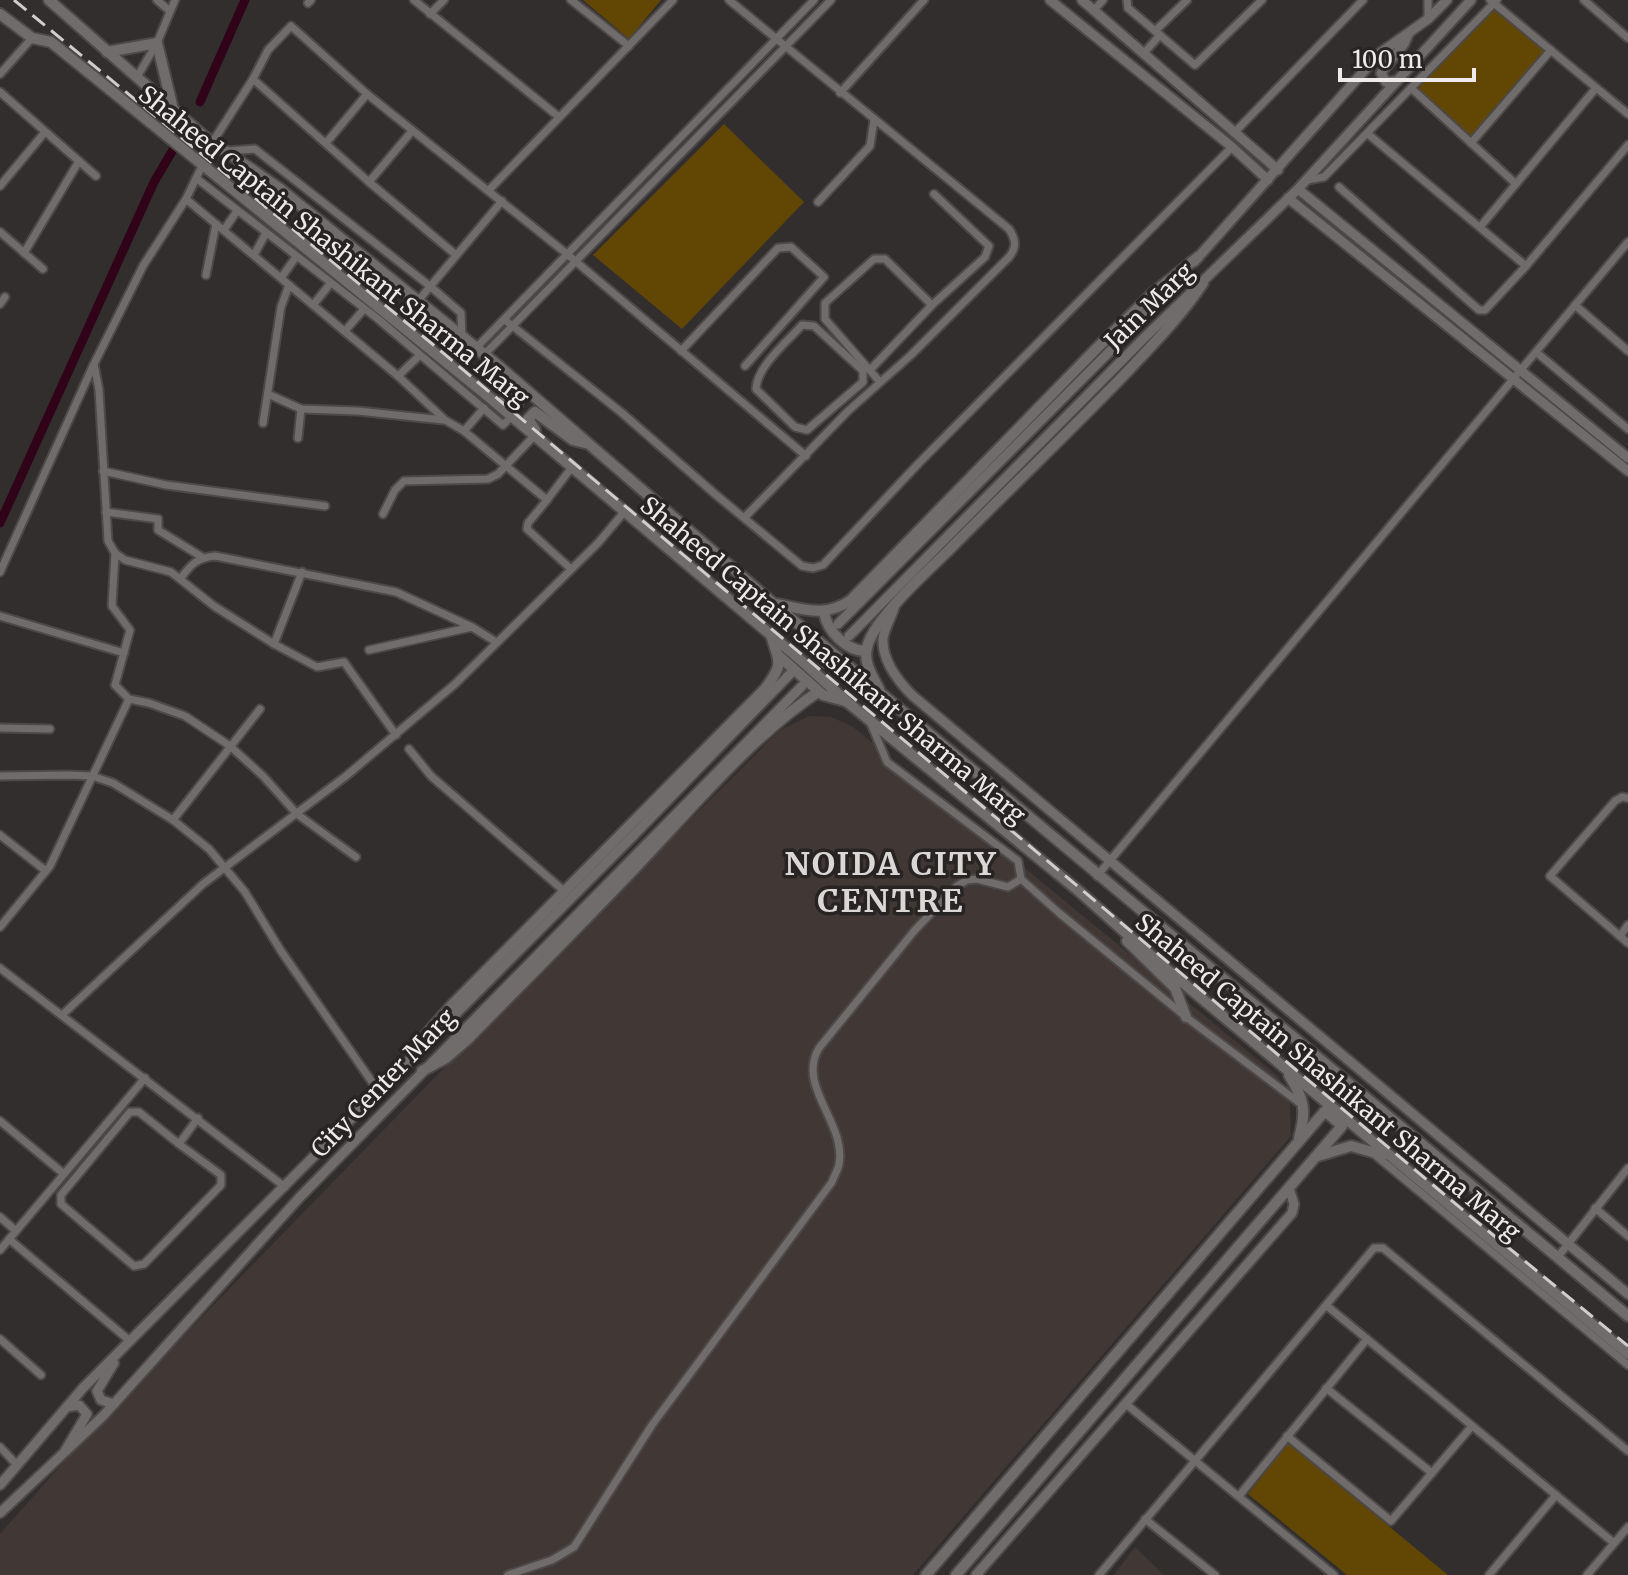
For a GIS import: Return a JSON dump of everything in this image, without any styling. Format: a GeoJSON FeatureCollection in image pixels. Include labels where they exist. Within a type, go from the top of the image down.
{"type":"FeatureCollection","features":[{"type":"Feature","properties":{"kind":"main road","name":"Shaheed Captain Shashikant Sharma Marg"},"geometry":{"type":"LineString","coordinates":[[49,0],[209,140],[279,188],[500,367],[774,604],[1097,876],[1628,1316]]}},
{"type":"Feature","properties":{"kind":"main road","name":"Shaheed Captain Shashikant Sharma Marg"},"geometry":{"type":"LineString","coordinates":[[0,14],[32,38],[51,42],[483,392],[771,634],[846,701],[1080,892],[1628,1354]]}},
{"type":"Feature","properties":{"kind":"main road"},"geometry":{"type":"LineString","coordinates":[[107,52],[157,43],[166,87],[176,112]]}},
{"type":"Feature","properties":{"kind":"main road"},"geometry":{"type":"LineString","coordinates":[[262,212],[271,212],[279,207],[279,188]]}},
{"type":"Feature","properties":{"kind":"main road"},"geometry":{"type":"LineString","coordinates":[[311,251],[303,232],[307,226],[326,225]]}},
{"type":"Feature","properties":{"kind":"main road"},"geometry":{"type":"LineString","coordinates":[[774,604],[824,612],[851,600],[1096,349],[1153,293],[1198,257]]}},
{"type":"Feature","properties":{"kind":"main road"},"geometry":{"type":"LineString","coordinates":[[882,695],[866,663],[866,651],[872,634],[920,578],[1169,328],[1203,283]]}},
{"type":"Feature","properties":{"kind":"main road"},"geometry":{"type":"LineString","coordinates":[[483,392],[508,407],[517,405],[518,396],[500,367]]}},
{"type":"Feature","properties":{"kind":"main road"},"geometry":{"type":"LineString","coordinates":[[569,465],[530,425],[528,419],[532,413],[541,414],[573,440],[587,443]]}},
{"type":"Feature","properties":{"kind":"main road"},"geometry":{"type":"LineString","coordinates":[[824,612],[830,629],[857,651],[866,651]]}},
{"type":"Feature","properties":{"kind":"main road"},"geometry":{"type":"LineString","coordinates":[[771,634],[779,656],[818,692],[846,701]]}},
{"type":"Feature","properties":{"kind":"main road"},"geometry":{"type":"LineString","coordinates":[[413,1057],[424,1037],[451,1006],[765,689],[776,674],[779,656]]}},
{"type":"Feature","properties":{"kind":"main road"},"geometry":{"type":"LineString","coordinates":[[422,1071],[446,1058],[467,1040],[690,808],[794,709],[818,692]]}},
{"type":"Feature","properties":{"kind":"main road"},"geometry":{"type":"LineString","coordinates":[[1123,931],[1135,951],[1175,988],[1186,1017]]}},
{"type":"Feature","properties":{"kind":"main road"},"geometry":{"type":"LineString","coordinates":[[1281,1064],[1301,1095],[1305,1116],[1297,1144]]}},
{"type":"Feature","properties":{"kind":"main road"},"geometry":{"type":"LineString","coordinates":[[926,1575],[1325,1111],[1342,1126],[956,1575]]}},
{"type":"Feature","properties":{"kind":"main road"},"geometry":{"type":"LineString","coordinates":[[1314,1158],[1351,1146],[1392,1158]]}},
{"type":"Feature","properties":{"kind":"street"},"geometry":{"type":"LineString","coordinates":[[157,0],[170,11]]}},
{"type":"Feature","properties":{"kind":"street"},"geometry":{"type":"LineString","coordinates":[[137,77],[157,43],[175,0]]}},
{"type":"Feature","properties":{"kind":"street"},"geometry":{"type":"LineString","coordinates":[[414,0],[559,117]]}},
{"type":"Feature","properties":{"kind":"street"},"geometry":{"type":"LineString","coordinates":[[430,14],[444,0]]}},
{"type":"Feature","properties":{"kind":"street"},"geometry":{"type":"LineString","coordinates":[[571,0],[629,46]]}},
{"type":"Feature","properties":{"kind":"street"},"geometry":{"type":"LineString","coordinates":[[489,190],[673,0]]}},
{"type":"Feature","properties":{"kind":"street"},"geometry":{"type":"LineString","coordinates":[[729,0],[1009,229],[1015,241],[1009,257],[848,411],[745,517]]}},
{"type":"Feature","properties":{"kind":"street"},"geometry":{"type":"LineString","coordinates":[[480,351],[567,254],[814,0]]}},
{"type":"Feature","properties":{"kind":"street"},"geometry":{"type":"LineString","coordinates":[[480,351],[513,328],[831,0]]}},
{"type":"Feature","properties":{"kind":"street"},"geometry":{"type":"LineString","coordinates":[[840,93],[924,0]]}},
{"type":"Feature","properties":{"kind":"street"},"geometry":{"type":"LineString","coordinates":[[1050,0],[1232,147],[1268,180]]}},
{"type":"Feature","properties":{"kind":"street"},"geometry":{"type":"LineString","coordinates":[[1082,0],[1278,170]]}},
{"type":"Feature","properties":{"kind":"street"},"geometry":{"type":"LineString","coordinates":[[1094,10],[1103,0]]}},
{"type":"Feature","properties":{"kind":"street"},"geometry":{"type":"LineString","coordinates":[[1127,0],[1128,8],[1195,65],[1262,0]]}},
{"type":"Feature","properties":{"kind":"street"},"geometry":{"type":"LineString","coordinates":[[1144,53],[1187,0]]}},
{"type":"Feature","properties":{"kind":"street"},"geometry":{"type":"LineString","coordinates":[[1234,133],[1363,0]]}},
{"type":"Feature","properties":{"kind":"street"},"geometry":{"type":"LineString","coordinates":[[1428,0],[1428,19]]}},
{"type":"Feature","properties":{"kind":"street","name":"Jain Marg"},"geometry":{"type":"LineString","coordinates":[[838,624],[1132,329],[1380,53],[1428,19],[1447,0]]}},
{"type":"Feature","properties":{"kind":"street","name":"Jain Marg"},"geometry":{"type":"LineString","coordinates":[[849,636],[1144,338],[1298,189],[1471,0]]}},
{"type":"Feature","properties":{"kind":"street"},"geometry":{"type":"LineString","coordinates":[[1584,0],[1628,38]]}},
{"type":"Feature","properties":{"kind":"street"},"geometry":{"type":"LineString","coordinates":[[1305,180],[1324,177],[1494,1],[1628,114]]}},
{"type":"Feature","properties":{"kind":"street"},"geometry":{"type":"LineString","coordinates":[[209,140],[253,79],[268,50],[291,26],[367,94],[567,254],[806,456]]}},
{"type":"Feature","properties":{"kind":"street"},"geometry":{"type":"LineString","coordinates":[[1397,81],[1386,82],[1381,73],[1409,33]]}},
{"type":"Feature","properties":{"kind":"street"},"geometry":{"type":"LineString","coordinates":[[0,74],[32,38]]}},
{"type":"Feature","properties":{"kind":"street"},"geometry":{"type":"LineString","coordinates":[[1471,143],[1551,50]]}},
{"type":"Feature","properties":{"kind":"street"},"geometry":{"type":"LineString","coordinates":[[0,56],[9,63]]}},
{"type":"Feature","properties":{"kind":"street"},"geometry":{"type":"LineString","coordinates":[[253,79],[456,255]]}},
{"type":"Feature","properties":{"kind":"street"},"geometry":{"type":"LineString","coordinates":[[1411,88],[1516,184]]}},
{"type":"Feature","properties":{"kind":"street"},"geometry":{"type":"LineString","coordinates":[[1480,227],[1596,88]]}},
{"type":"Feature","properties":{"kind":"street"},"geometry":{"type":"LineString","coordinates":[[326,143],[367,94]]}},
{"type":"Feature","properties":{"kind":"street"},"geometry":{"type":"LineString","coordinates":[[0,105],[3,95],[96,176]]}},
{"type":"Feature","properties":{"kind":"street"},"geometry":{"type":"LineString","coordinates":[[818,202],[870,146],[874,120]]}},
{"type":"Feature","properties":{"kind":"street"},"geometry":{"type":"LineString","coordinates":[[369,182],[412,131]]}},
{"type":"Feature","properties":{"kind":"street"},"geometry":{"type":"LineString","coordinates":[[0,186],[45,132]]}},
{"type":"Feature","properties":{"kind":"street"},"geometry":{"type":"LineString","coordinates":[[1368,134],[1526,266]]}},
{"type":"Feature","properties":{"kind":"street"},"geometry":{"type":"LineString","coordinates":[[1339,187],[1479,310],[1490,307],[1628,145]]}},
{"type":"Feature","properties":{"kind":"street"},"geometry":{"type":"LineString","coordinates":[[505,320],[622,413],[802,566],[813,568],[823,565],[918,464],[1232,147]]}},
{"type":"Feature","properties":{"kind":"street"},"geometry":{"type":"LineString","coordinates":[[225,151],[255,149],[431,287],[461,313],[462,337]]}},
{"type":"Feature","properties":{"kind":"street"},"geometry":{"type":"LineString","coordinates":[[24,253],[79,161]]}},
{"type":"Feature","properties":{"kind":"street"},"geometry":{"type":"LineString","coordinates":[[0,572],[94,364],[143,266],[186,199],[203,164]]}},
{"type":"Feature","properties":{"kind":"street"},"geometry":{"type":"LineString","coordinates":[[196,178],[364,309],[503,425],[511,417]]}},
{"type":"Feature","properties":{"kind":"street"},"geometry":{"type":"LineString","coordinates":[[1298,189],[1628,471]]}},
{"type":"Feature","properties":{"kind":"street"},"geometry":{"type":"LineString","coordinates":[[870,370],[932,305],[985,257],[989,246],[934,194]]}},
{"type":"Feature","properties":{"kind":"street"},"geometry":{"type":"LineString","coordinates":[[1288,198],[1628,458]]}},
{"type":"Feature","properties":{"kind":"street"},"geometry":{"type":"LineString","coordinates":[[186,199],[398,376],[445,420],[464,431],[547,500]]}},
{"type":"Feature","properties":{"kind":"street"},"geometry":{"type":"LineString","coordinates":[[418,301],[502,201]]}},
{"type":"Feature","properties":{"kind":"street"},"geometry":{"type":"LineString","coordinates":[[224,230],[237,211]]}},
{"type":"Feature","properties":{"kind":"street"},"geometry":{"type":"LineString","coordinates":[[206,275],[216,224]]}},
{"type":"Feature","properties":{"kind":"street"},"geometry":{"type":"LineString","coordinates":[[0,232],[43,269]]}},
{"type":"Feature","properties":{"kind":"street"},"geometry":{"type":"LineString","coordinates":[[254,255],[266,233]]}},
{"type":"Feature","properties":{"kind":"street"},"geometry":{"type":"LineString","coordinates":[[1097,876],[1628,242]]}},
{"type":"Feature","properties":{"kind":"street"},"geometry":{"type":"LineString","coordinates":[[681,351],[778,248],[791,247],[824,277],[745,366]]}},
{"type":"Feature","properties":{"kind":"street"},"geometry":{"type":"LineString","coordinates":[[281,278],[296,257]]}},
{"type":"Feature","properties":{"kind":"street"},"geometry":{"type":"LineString","coordinates":[[880,382],[825,319],[825,303],[874,259],[885,259],[932,305]]}},
{"type":"Feature","properties":{"kind":"street"},"geometry":{"type":"LineString","coordinates":[[313,305],[330,284]]}},
{"type":"Feature","properties":{"kind":"street"},"geometry":{"type":"LineString","coordinates":[[263,423],[281,307],[289,285]]}},
{"type":"Feature","properties":{"kind":"street"},"geometry":{"type":"LineString","coordinates":[[1575,305],[1627,347]]}},
{"type":"Feature","properties":{"kind":"street"},"geometry":{"type":"LineString","coordinates":[[345,331],[364,309]]}},
{"type":"Feature","properties":{"kind":"street"},"geometry":{"type":"LineString","coordinates":[[802,325],[814,326],[863,371],[863,382],[807,430],[795,427],[756,389],[764,369],[802,325]]}},
{"type":"Feature","properties":{"kind":"street"},"geometry":{"type":"LineString","coordinates":[[1536,352],[1628,429]]}},
{"type":"Feature","properties":{"kind":"street"},"geometry":{"type":"LineString","coordinates":[[398,376],[420,355]]}},
{"type":"Feature","properties":{"kind":"street"},"geometry":{"type":"LineString","coordinates":[[753,357],[764,369]]}},
{"type":"Feature","properties":{"kind":"street"},"geometry":{"type":"LineString","coordinates":[[94,364],[99,390],[108,541],[115,553],[125,560],[171,572],[214,606],[317,667],[344,662],[396,735]]}},
{"type":"Feature","properties":{"kind":"street"},"geometry":{"type":"LineString","coordinates":[[268,394],[301,409],[445,420]]}},
{"type":"Feature","properties":{"kind":"street"},"geometry":{"type":"LineString","coordinates":[[464,431],[484,408]]}},
{"type":"Feature","properties":{"kind":"street"},"geometry":{"type":"LineString","coordinates":[[298,438],[301,409]]}},
{"type":"Feature","properties":{"kind":"street"},"geometry":{"type":"LineString","coordinates":[[383,514],[395,490],[404,481],[488,479],[506,466],[534,436]]}},
{"type":"Feature","properties":{"kind":"street"},"geometry":{"type":"LineString","coordinates":[[569,465],[528,523],[527,529],[571,569]]}},
{"type":"Feature","properties":{"kind":"street"},"geometry":{"type":"LineString","coordinates":[[103,471],[166,485],[325,506]]}},
{"type":"Feature","properties":{"kind":"street"},"geometry":{"type":"LineString","coordinates":[[62,1015],[174,908],[297,814],[455,684],[625,511]]}},
{"type":"Feature","properties":{"kind":"street"},"geometry":{"type":"LineString","coordinates":[[106,512],[158,519],[158,530],[202,557]]}},
{"type":"Feature","properties":{"kind":"street"},"geometry":{"type":"LineString","coordinates":[[115,553],[112,606],[130,630],[115,685],[129,699],[185,716],[230,746],[263,776],[297,814],[356,857]]}},
{"type":"Feature","properties":{"kind":"street"},"geometry":{"type":"LineString","coordinates":[[181,578],[192,563],[202,557],[215,556],[302,572],[396,592],[472,627],[496,642]]}},
{"type":"Feature","properties":{"kind":"street"},"geometry":{"type":"LineString","coordinates":[[274,644],[302,572]]}},
{"type":"Feature","properties":{"kind":"street"},"geometry":{"type":"LineString","coordinates":[[894,608],[885,630],[884,647],[903,687],[1628,1294]]}},
{"type":"Feature","properties":{"kind":"street"},"geometry":{"type":"LineString","coordinates":[[0,616],[124,653]]}},
{"type":"Feature","properties":{"kind":"street"},"geometry":{"type":"LineString","coordinates":[[369,650],[472,627]]}},
{"type":"Feature","properties":{"kind":"street","name":"City Center Marg"},"geometry":{"type":"LineString","coordinates":[[0,1485],[118,1353],[790,674]]}},
{"type":"Feature","properties":{"kind":"street","name":"City Center Marg"},"geometry":{"type":"LineString","coordinates":[[0,1513],[114,1404],[299,1198],[802,686]]}},
{"type":"Feature","properties":{"kind":"street"},"geometry":{"type":"LineString","coordinates":[[0,927],[46,871],[129,699]]}},
{"type":"Feature","properties":{"kind":"street"},"geometry":{"type":"LineString","coordinates":[[173,820],[260,709]]}},
{"type":"Feature","properties":{"kind":"street"},"geometry":{"type":"LineString","coordinates":[[869,718],[887,762],[1018,861],[1021,879],[1186,1017],[1303,1106]]}},
{"type":"Feature","properties":{"kind":"street"},"geometry":{"type":"LineString","coordinates":[[0,728],[50,729]]}},
{"type":"Feature","properties":{"kind":"street"},"geometry":{"type":"LineString","coordinates":[[409,749],[431,776],[564,891]]}},
{"type":"Feature","properties":{"kind":"street"},"geometry":{"type":"LineString","coordinates":[[0,776],[92,776],[137,796],[209,849],[245,892],[281,951],[379,1092]]}},
{"type":"Feature","properties":{"kind":"street"},"geometry":{"type":"LineString","coordinates":[[1628,798],[1615,801],[1550,876],[1628,943]]}},
{"type":"Feature","properties":{"kind":"street"},"geometry":{"type":"LineString","coordinates":[[0,835],[46,871]]}},
{"type":"Feature","properties":{"kind":"street"},"geometry":{"type":"LineString","coordinates":[[508,1575],[552,1560],[574,1547],[652,1425],[832,1182],[839,1166],[840,1150],[813,1080],[813,1059],[819,1048],[915,930],[957,886],[977,879],[1008,887],[1021,879]]}},
{"type":"Feature","properties":{"kind":"street"},"geometry":{"type":"LineString","coordinates":[[1620,936],[1628,925]]}},
{"type":"Feature","properties":{"kind":"street"},"geometry":{"type":"LineString","coordinates":[[0,968],[285,1187]]}},
{"type":"Feature","properties":{"kind":"street"},"geometry":{"type":"LineString","coordinates":[[0,1250],[145,1078]]}},
{"type":"Feature","properties":{"kind":"street"},"geometry":{"type":"LineString","coordinates":[[130,1112],[139,1112],[179,1144],[221,1175],[221,1185],[144,1264],[134,1266],[61,1204],[61,1195],[130,1112]]}},
{"type":"Feature","properties":{"kind":"street"},"geometry":{"type":"LineString","coordinates":[[179,1144],[198,1118]]}},
{"type":"Feature","properties":{"kind":"street"},"geometry":{"type":"LineString","coordinates":[[0,1121],[64,1174]]}},
{"type":"Feature","properties":{"kind":"street"},"geometry":{"type":"LineString","coordinates":[[1367,1149],[1628,1365]]}},
{"type":"Feature","properties":{"kind":"street"},"geometry":{"type":"LineString","coordinates":[[1557,1258],[1628,1168]]}},
{"type":"Feature","properties":{"kind":"street"},"geometry":{"type":"LineString","coordinates":[[976,1575],[1292,1213],[1294,1204],[1289,1188]]}},
{"type":"Feature","properties":{"kind":"street"},"geometry":{"type":"LineString","coordinates":[[1595,1208],[1628,1236]]}},
{"type":"Feature","properties":{"kind":"street"},"geometry":{"type":"LineString","coordinates":[[0,1217],[16,1231]]}},
{"type":"Feature","properties":{"kind":"street"},"geometry":{"type":"LineString","coordinates":[[9,1239],[130,1341]]}},
{"type":"Feature","properties":{"kind":"street"},"geometry":{"type":"LineString","coordinates":[[1099,1575],[1374,1248],[1383,1248],[1628,1451]]}},
{"type":"Feature","properties":{"kind":"street"},"geometry":{"type":"LineString","coordinates":[[1327,1306],[1614,1543]]}},
{"type":"Feature","properties":{"kind":"street"},"geometry":{"type":"LineString","coordinates":[[0,1339],[41,1375]]}},
{"type":"Feature","properties":{"kind":"street"},"geometry":{"type":"LineString","coordinates":[[1239,1496],[1367,1339]]}},
{"type":"Feature","properties":{"kind":"street"},"geometry":{"type":"LineString","coordinates":[[114,1404],[101,1400],[97,1391],[118,1353]]}},
{"type":"Feature","properties":{"kind":"street"},"geometry":{"type":"LineString","coordinates":[[1326,1388],[1432,1473]]}},
{"type":"Feature","properties":{"kind":"street"},"geometry":{"type":"LineString","coordinates":[[1126,1404],[1334,1575]]}},
{"type":"Feature","properties":{"kind":"street"},"geometry":{"type":"LineString","coordinates":[[64,1453],[87,1414],[79,1405],[67,1407]]}},
{"type":"Feature","properties":{"kind":"street"},"geometry":{"type":"LineString","coordinates":[[1287,1436],[1391,1521],[1472,1426]]}},
{"type":"Feature","properties":{"kind":"street"},"geometry":{"type":"LineString","coordinates":[[0,1447],[17,1465]]}},
{"type":"Feature","properties":{"kind":"street"},"geometry":{"type":"LineString","coordinates":[[1489,1575],[1556,1495]]}},
{"type":"Feature","properties":{"kind":"street"},"geometry":{"type":"LineString","coordinates":[[1145,1519],[1215,1575]]}},
{"type":"Feature","properties":{"kind":"street"},"geometry":{"type":"LineString","coordinates":[[1587,1575],[1628,1527]]}},
{"type":"Feature","properties":{"kind":"shaded area"},"geometry":{"type":"Polygon","coordinates":[[[583,0],[661,0],[629,39],[583,0]]]}},
{"type":"Feature","properties":{"kind":"shaded area"},"geometry":{"type":"Polygon","coordinates":[[[1488,3],[1548,51],[1472,139],[1410,84],[1488,3]]]}},
{"type":"Feature","properties":{"kind":"shaded area"},"geometry":{"type":"Polygon","coordinates":[[[724,124],[804,202],[682,329],[593,255],[724,124]]]}},
{"type":"Feature","properties":{"kind":"shaded area"},"geometry":{"type":"Polygon","coordinates":[[[809,716],[831,717],[852,726],[1279,1077],[1290,1105],[1291,1136],[913,1575],[0,1575],[0,1534],[92,1430],[507,1003],[779,731],[809,716]]]}},
{"type":"Feature","properties":{"kind":"shaded area"},"geometry":{"type":"Polygon","coordinates":[[[1288,1443],[1448,1575],[1347,1575],[1248,1494],[1288,1443]]]}},
{"type":"Feature","properties":{"kind":"shaded area"},"geometry":{"type":"Polygon","coordinates":[[[1135,1547],[1164,1575],[1114,1575],[1135,1547]]]}},
{"type":"Feature","properties":{"kind":"waterway"},"geometry":{"type":"LineString","coordinates":[[200,102],[245,0]]}},
{"type":"Feature","properties":{"kind":"waterway"},"geometry":{"type":"LineString","coordinates":[[0,523],[154,182],[177,143]]}},
{"type":"Feature","properties":{"kind":"tunnel"},"geometry":{"type":"LineString","coordinates":[[790,674],[835,628]]}},
{"type":"Feature","properties":{"kind":"tunnel"},"geometry":{"type":"LineString","coordinates":[[802,686],[847,639]]}},
{"type":"Feature","properties":{"kind":"railway"},"geometry":{"type":"LineString","coordinates":[[14,0],[436,347],[1628,1346]]}},
{"type":"Feature","properties":{"kind":"district","name":"NOIDA CITY CENTRE"},"geometry":{"type":"Point","coordinates":[891,882]}}]}
